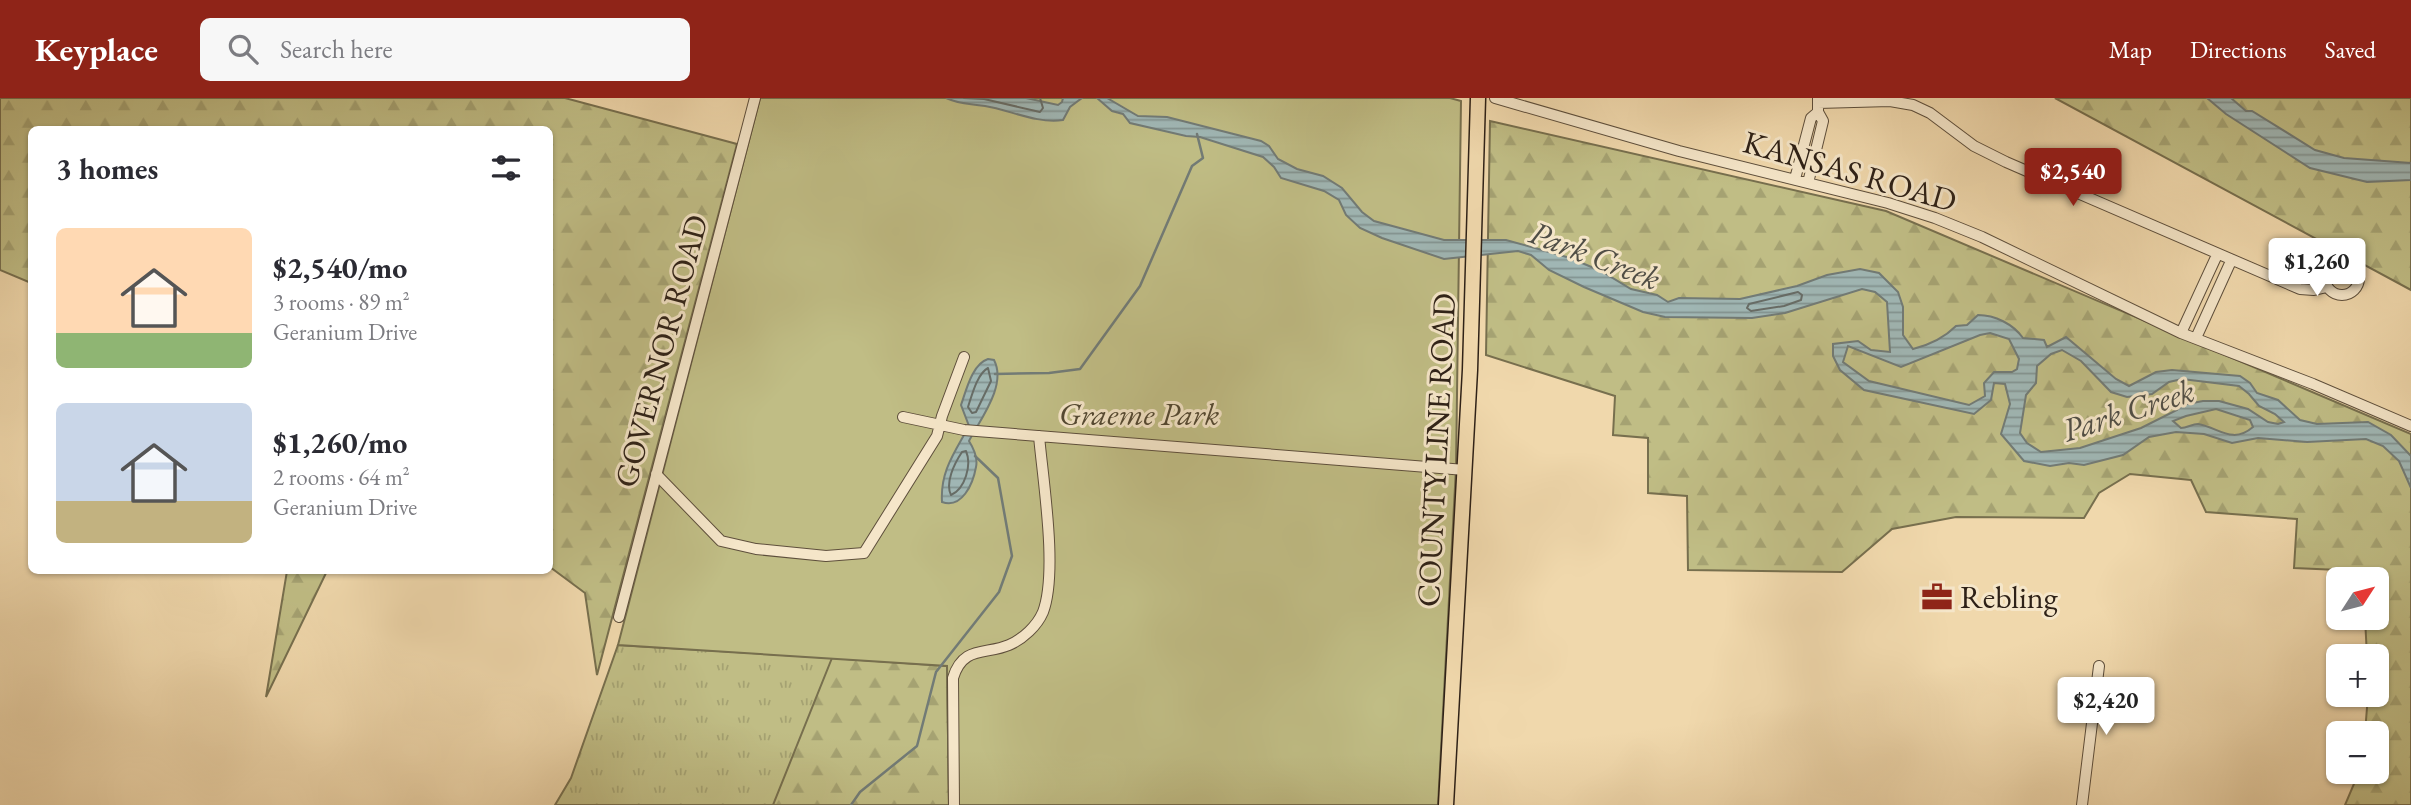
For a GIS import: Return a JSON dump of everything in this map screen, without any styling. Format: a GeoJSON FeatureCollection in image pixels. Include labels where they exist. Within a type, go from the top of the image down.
{"type":"FeatureCollection","features":[{"type":"Feature","properties":{"kind":"main road","name":"COUNTY LINE ROAD"},"geometry":{"type":"LineString","coordinates":[[1446,805],[1465,470],[1478,98]]}},
{"type":"Feature","properties":{"kind":"street","name":"GOVERNOR ROAD"},"geometry":{"type":"LineString","coordinates":[[618,617],[755,98]]}},
{"type":"Feature","properties":{"kind":"street","name":"KANSAS ROAD"},"geometry":{"type":"LineString","coordinates":[[1495,98],[1679,151],[1888,203],[1936,219],[1982,237],[2181,333],[2313,384],[2411,426]]}},
{"type":"Feature","properties":{"kind":"street"},"geometry":{"type":"LineString","coordinates":[[1818,104],[1890,101],[1913,105],[1930,113],[1974,146],[2006,162],[2217,255],[2300,289],[2327,287]]}},
{"type":"Feature","properties":{"kind":"street"},"geometry":{"type":"LineString","coordinates":[[1795,179],[1811,118],[1818,104]]}},
{"type":"Feature","properties":{"kind":"street"},"geometry":{"type":"LineString","coordinates":[[1808,183],[1823,121],[1818,104]]}},
{"type":"Feature","properties":{"kind":"street"},"geometry":{"type":"LineString","coordinates":[[2181,333],[2217,255]]}},
{"type":"Feature","properties":{"kind":"street"},"geometry":{"type":"LineString","coordinates":[[2196,338],[2231,261]]}},
{"type":"Feature","properties":{"kind":"street"},"geometry":{"type":"LineString","coordinates":[[656,474],[721,541],[755,549],[826,556],[864,553],[937,436],[964,357]]}},
{"type":"Feature","properties":{"kind":"street"},"geometry":{"type":"LineString","coordinates":[[903,417],[964,430],[1465,470]]}},
{"type":"Feature","properties":{"kind":"street"},"geometry":{"type":"LineString","coordinates":[[954,805],[953,678],[956,670],[972,653],[1007,646],[1032,629],[1042,614],[1047,593],[1049,564],[1040,436]]}},
{"type":"Feature","properties":{"kind":"street"},"geometry":{"type":"LineString","coordinates":[[2082,805],[2099,666]]}},
{"type":"Feature","properties":{"kind":"green space"},"geometry":{"type":"Polygon","coordinates":[[[0,98],[565,98],[737,144],[597,675],[585,593],[553,569],[553,126],[28,126],[28,282],[0,270],[0,98]]]}},
{"type":"Feature","properties":{"kind":"green space","name":"Graeme Park"},"geometry":{"type":"Polygon","coordinates":[[[760,98],[1450,98],[1461,101],[1456,468],[1438,805],[949,805],[947,666],[618,645],[760,98]]]}},
{"type":"Feature","properties":{"kind":"green space"},"geometry":{"type":"Polygon","coordinates":[[[2055,98],[2411,98],[2411,290],[2055,98]]]}},
{"type":"Feature","properties":{"kind":"green space"},"geometry":{"type":"Polygon","coordinates":[[[1490,121],[1886,211],[2411,434],[2411,805],[2345,805],[2354,784],[2389,784],[2389,721],[2366,721],[2367,707],[2389,707],[2389,644],[2366,644],[2366,630],[2389,630],[2389,567],[2294,568],[2297,519],[2206,512],[2191,480],[2130,474],[2099,493],[2084,518],[1956,517],[1892,529],[1842,572],[1688,570],[1687,496],[1648,493],[1648,438],[1613,435],[1615,396],[1486,355],[1490,121]]]}},
{"type":"Feature","properties":{"kind":"green space"},"geometry":{"type":"Polygon","coordinates":[[[286,574],[326,574],[266,697],[286,574]]]}},
{"type":"Feature","properties":{"kind":"green space"},"geometry":{"type":"Polygon","coordinates":[[[618,645],[832,658],[828,717],[812,805],[555,805],[571,778],[618,645]]]}},
{"type":"Feature","properties":{"kind":"green space"},"geometry":{"type":"Polygon","coordinates":[[[832,658],[947,666],[949,805],[773,805],[832,658]]]}},
{"type":"Feature","properties":{"kind":"water"},"geometry":{"type":"Polygon","coordinates":[[[946,98],[1026,98],[1058,105],[1063,98],[1082,98],[1070,107],[1063,120],[1053,121],[946,98]]]}},
{"type":"Feature","properties":{"kind":"water"},"geometry":{"type":"Polygon","coordinates":[[[1097,98],[1107,98],[1138,116],[1167,117],[1261,141],[1269,146],[1278,159],[1297,169],[1323,176],[1342,188],[1362,212],[1374,221],[1444,240],[1506,240],[1570,258],[1601,271],[1631,289],[1657,295],[1668,302],[1679,298],[1740,299],[1797,286],[1827,275],[1860,269],[1879,273],[1898,292],[1903,307],[1903,335],[1913,349],[1936,341],[1956,326],[1967,325],[1978,315],[1984,315],[2009,325],[2023,338],[2044,340],[2047,347],[2066,337],[2116,379],[2129,386],[2156,372],[2172,370],[2240,376],[2250,383],[2257,393],[2278,400],[2300,420],[2317,424],[2368,422],[2391,435],[2411,456],[2411,488],[2399,461],[2383,446],[2366,439],[2307,442],[2258,438],[2232,443],[2204,434],[2176,432],[2149,437],[2123,455],[2084,465],[2069,463],[2050,466],[2024,461],[2001,434],[2010,404],[2005,384],[1994,383],[1991,400],[1974,414],[1864,390],[1840,370],[1833,356],[1833,344],[1858,341],[1871,350],[1890,352],[1887,302],[1875,292],[1862,289],[1785,313],[1752,318],[1665,317],[1643,312],[1549,270],[1531,255],[1518,251],[1444,259],[1382,238],[1360,228],[1346,215],[1339,200],[1324,191],[1281,178],[1263,157],[1200,137],[1130,123],[1123,114],[1112,111],[1097,98]],[[1990,333],[1901,367],[1848,346],[1843,362],[1869,381],[1969,405],[1985,396],[1984,383],[1994,372],[2012,372],[2017,369],[2019,359],[2009,339],[1990,333]],[[2062,350],[2051,354],[2037,366],[2036,383],[2026,395],[2020,433],[2027,443],[2041,452],[2080,448],[2141,428],[2182,405],[2203,401],[2219,401],[2248,409],[2268,422],[2284,422],[2259,406],[2239,386],[2182,379],[2169,382],[2152,394],[2127,397],[2111,392],[2081,361],[2062,350]],[[2216,409],[2173,421],[2181,428],[2198,424],[2232,435],[2238,435],[2253,427],[2250,420],[2216,409]]]}},
{"type":"Feature","properties":{"kind":"water"},"geometry":{"type":"Polygon","coordinates":[[[2207,98],[2231,98],[2246,111],[2252,111],[2315,150],[2344,158],[2411,163],[2411,180],[2367,182],[2310,168],[2226,114],[2207,98]]]}},
{"type":"Feature","properties":{"kind":"water"},"geometry":{"type":"Polygon","coordinates":[[[988,359],[994,360],[997,380],[991,401],[969,441],[976,457],[974,474],[961,498],[955,502],[942,502],[946,471],[969,426],[961,405],[974,372],[988,359]]]}},
{"type":"Feature","properties":{"kind":"waterway"},"geometry":{"type":"LineString","coordinates":[[995,374],[1049,373],[1080,369],[1140,286],[1192,166],[1203,158],[1197,134]]}},
{"type":"Feature","properties":{"kind":"waterway"},"geometry":{"type":"LineString","coordinates":[[851,805],[860,792],[917,746],[936,672],[999,592],[1012,556],[998,478],[975,456]]}},
{"type":"Feature","properties":{"kind":"place","name":"Rebling"},"geometry":{"type":"Point","coordinates":[1937,597]}},
{"type":"Feature","properties":{"kind":"water label","name":"Park Creek"},"geometry":{"type":"Point","coordinates":[1595,255]}},
{"type":"Feature","properties":{"kind":"water label","name":"Park Creek"},"geometry":{"type":"Point","coordinates":[2128,410]}}]}
